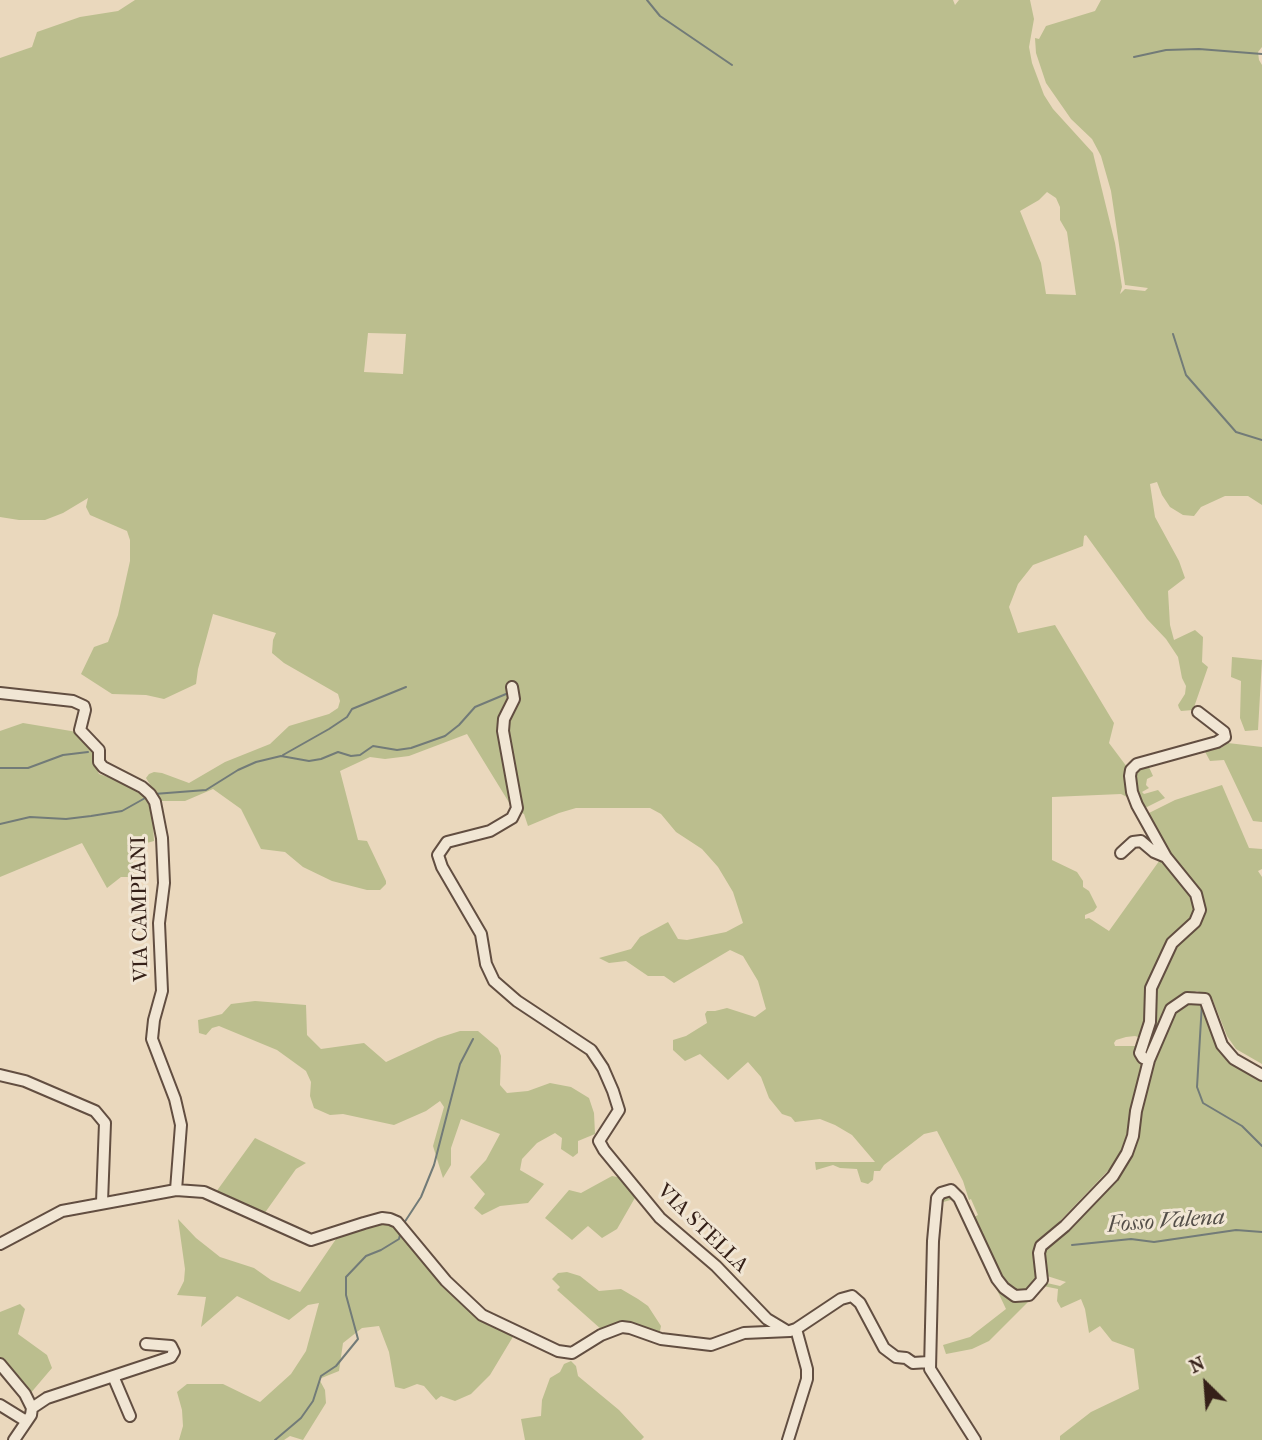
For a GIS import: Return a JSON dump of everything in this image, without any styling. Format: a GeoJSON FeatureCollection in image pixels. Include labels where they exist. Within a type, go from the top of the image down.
{"type":"FeatureCollection","features":[{"type":"Feature","properties":{"kind":"street","name":"VIA STELLA"},"geometry":{"type":"LineString","coordinates":[[512,687],[514,699],[504,719],[503,731],[517,808],[512,818],[490,831],[447,842],[438,855],[442,867],[481,934],[486,964],[494,981],[517,1001],[591,1050],[603,1068],[618,1110],[599,1141],[604,1150],[660,1218],[716,1266],[767,1319],[792,1330]]}},
{"type":"Feature","properties":{"kind":"street","name":"VIA CAMPIANI"},"geometry":{"type":"LineString","coordinates":[[0,693],[73,701],[84,706],[80,730],[99,750],[99,762],[103,767],[142,787],[155,802],[162,838],[164,883],[159,923],[162,991],[152,1039],[175,1099],[181,1125],[176,1190]]}},
{"type":"Feature","properties":{"kind":"street"},"geometry":{"type":"LineString","coordinates":[[1149,1060],[1140,1053],[1150,1022],[1151,988],[1172,943],[1195,922],[1200,910],[1196,894],[1166,858],[1132,792],[1131,770],[1137,764],[1217,742],[1225,737],[1224,732],[1198,712]]}},
{"type":"Feature","properties":{"kind":"street"},"geometry":{"type":"LineString","coordinates":[[1121,853],[1133,842],[1141,841],[1166,858]]}},
{"type":"Feature","properties":{"kind":"street"},"geometry":{"type":"LineString","coordinates":[[975,1440],[930,1369],[933,1241],[937,1198],[946,1190],[951,1190],[959,1198],[1004,1289],[1015,1296],[1029,1295],[1042,1280],[1039,1253],[1041,1246],[1065,1226],[1113,1176],[1127,1153],[1149,1060],[1171,1009],[1188,998],[1205,997],[1222,1045],[1234,1059],[1262,1075]]}},
{"type":"Feature","properties":{"kind":"street"},"geometry":{"type":"LineString","coordinates":[[0,1075],[39,1086],[95,1111],[105,1123],[102,1202]]}},
{"type":"Feature","properties":{"kind":"street"},"geometry":{"type":"LineString","coordinates":[[0,1244],[62,1211],[176,1190],[204,1192],[311,1240],[382,1218],[397,1222],[446,1280],[482,1315],[558,1351],[572,1353],[601,1335],[622,1328],[630,1328],[661,1339],[711,1345],[744,1333],[792,1330],[841,1299],[852,1296],[860,1303],[884,1348],[896,1357],[906,1358],[913,1363],[932,1353]]}},
{"type":"Feature","properties":{"kind":"street"},"geometry":{"type":"LineString","coordinates":[[788,1440],[807,1378],[807,1370],[792,1330]]}},
{"type":"Feature","properties":{"kind":"street"},"geometry":{"type":"LineString","coordinates":[[32,1408],[47,1398],[171,1357],[174,1352],[170,1346],[146,1344]]}},
{"type":"Feature","properties":{"kind":"street"},"geometry":{"type":"LineString","coordinates":[[0,1364],[25,1394],[32,1408],[31,1415],[14,1440]]}},
{"type":"Feature","properties":{"kind":"street"},"geometry":{"type":"LineString","coordinates":[[113,1376],[130,1416]]}},
{"type":"Feature","properties":{"kind":"street"},"geometry":{"type":"LineString","coordinates":[[0,1405],[26,1421]]}},
{"type":"Feature","properties":{"kind":"green space"},"geometry":{"type":"Polygon","coordinates":[[[135,0],[953,0],[955,5],[959,0],[1030,0],[1034,19],[1029,47],[1032,63],[1044,95],[1053,109],[1093,153],[1115,243],[1122,287],[1120,294],[1125,289],[1145,291],[1148,288],[1125,285],[1111,191],[1101,156],[1092,139],[1071,119],[1046,83],[1036,53],[1035,38],[1039,39],[1046,26],[1095,11],[1101,0],[1262,0],[1262,47],[1258,52],[1262,65],[1262,505],[1248,496],[1225,496],[1201,507],[1194,516],[1183,515],[1170,507],[1157,482],[1150,484],[1155,517],[1179,561],[1185,578],[1168,591],[1170,625],[1174,640],[1195,630],[1203,637],[1202,662],[1208,667],[1193,710],[1181,711],[1178,705],[1185,694],[1186,686],[1178,657],[1086,535],[1083,546],[1033,565],[1018,584],[1009,607],[1018,633],[1055,625],[1114,723],[1109,743],[1127,767],[1129,798],[1121,794],[1052,797],[1052,860],[1077,872],[1083,881],[1083,887],[1089,891],[1097,907],[1085,915],[1085,919],[1089,918],[1109,931],[1162,857],[1195,896],[1198,907],[1190,920],[1176,932],[1162,954],[1141,1038],[1126,1037],[1114,1043],[1115,1046],[1138,1046],[1145,1065],[1120,1158],[1038,1244],[1038,1280],[1029,1291],[1012,1291],[1000,1277],[972,1218],[978,1215],[937,1131],[924,1134],[880,1171],[874,1171],[873,1180],[868,1184],[861,1182],[857,1169],[833,1165],[816,1170],[815,1162],[875,1162],[852,1135],[835,1125],[820,1119],[795,1122],[791,1117],[782,1114],[769,1098],[761,1077],[748,1062],[728,1080],[700,1054],[685,1061],[673,1050],[673,1040],[686,1036],[707,1023],[707,1011],[727,1008],[755,1017],[766,1009],[758,981],[743,956],[730,950],[674,983],[664,976],[648,976],[626,961],[609,963],[599,958],[631,949],[640,937],[668,922],[678,939],[687,940],[726,932],[743,923],[733,892],[718,867],[702,849],[676,832],[661,814],[650,808],[576,808],[528,826],[524,814],[513,809],[467,734],[409,756],[385,759],[370,757],[340,771],[358,840],[367,841],[386,881],[380,890],[367,890],[332,881],[303,867],[285,852],[261,849],[241,809],[213,789],[185,801],[160,801],[146,778],[149,774],[162,773],[189,783],[225,762],[270,744],[289,726],[329,714],[338,708],[340,701],[338,694],[284,663],[272,653],[276,633],[213,614],[196,684],[164,699],[146,695],[112,694],[81,674],[94,647],[108,642],[118,615],[130,561],[127,531],[90,515],[86,507],[88,498],[45,520],[0,517],[0,58],[32,47],[37,32],[80,17],[118,11],[135,0]],[[1047,192],[1020,211],[1041,263],[1046,294],[1076,295],[1067,232],[1060,220],[1060,207],[1056,198],[1047,192]],[[368,333],[364,372],[403,374],[406,334],[368,333]]]}},
{"type":"Feature","properties":{"kind":"green space"},"geometry":{"type":"Polygon","coordinates":[[[1232,657],[1262,660],[1258,730],[1245,731],[1240,718],[1241,681],[1231,677],[1232,657]]]}},
{"type":"Feature","properties":{"kind":"green space"},"geometry":{"type":"Polygon","coordinates":[[[23,723],[77,732],[93,746],[93,762],[99,774],[132,785],[144,793],[152,807],[154,841],[132,847],[134,877],[121,877],[107,888],[82,843],[0,877],[0,731],[23,723]]]}},
{"type":"Feature","properties":{"kind":"green space"},"geometry":{"type":"Polygon","coordinates":[[[1228,743],[1262,747],[1262,822],[1253,821],[1224,760],[1210,761],[1203,748],[1221,748],[1228,743]]]}},
{"type":"Feature","properties":{"kind":"green space"},"geometry":{"type":"Polygon","coordinates":[[[1200,749],[1148,765],[1153,776],[1147,779],[1146,785],[1149,788],[1142,792],[1144,794],[1158,790],[1165,798],[1143,809],[1132,783],[1134,769],[1200,749]]]}},
{"type":"Feature","properties":{"kind":"green space"},"geometry":{"type":"Polygon","coordinates":[[[1222,785],[1249,848],[1262,849],[1262,869],[1258,871],[1262,877],[1262,1064],[1236,1049],[1227,1036],[1212,998],[1197,991],[1171,1002],[1148,1052],[1143,1049],[1156,986],[1171,951],[1204,908],[1166,850],[1147,814],[1175,800],[1222,785]]]}},
{"type":"Feature","properties":{"kind":"green space"},"geometry":{"type":"Polygon","coordinates":[[[1196,1000],[1205,1007],[1214,1037],[1262,1080],[1262,1440],[1060,1440],[1060,1436],[1091,1412],[1139,1389],[1134,1349],[1112,1341],[1100,1326],[1089,1333],[1081,1299],[1061,1308],[1057,1301],[1058,1289],[1043,1286],[1047,1283],[1060,1286],[1066,1282],[1044,1275],[1044,1250],[1116,1176],[1172,1014],[1182,1004],[1196,1000]]]}},
{"type":"Feature","properties":{"kind":"green space"},"geometry":{"type":"Polygon","coordinates":[[[255,1001],[306,1005],[307,1035],[321,1049],[364,1043],[386,1062],[438,1038],[460,1031],[478,1031],[498,1048],[501,1056],[500,1085],[507,1093],[528,1091],[550,1083],[571,1087],[589,1098],[594,1113],[595,1134],[578,1141],[578,1153],[573,1157],[561,1149],[562,1138],[555,1133],[537,1143],[522,1159],[520,1170],[544,1184],[528,1203],[500,1206],[482,1215],[474,1208],[485,1194],[470,1177],[486,1160],[500,1134],[461,1119],[451,1148],[451,1165],[443,1178],[433,1146],[444,1107],[440,1101],[426,1111],[394,1125],[343,1114],[330,1115],[314,1108],[310,1096],[311,1082],[306,1071],[277,1050],[219,1026],[212,1028],[206,1035],[199,1033],[198,1020],[222,1014],[231,1004],[255,1001]]]}},
{"type":"Feature","properties":{"kind":"green space"},"geometry":{"type":"Polygon","coordinates":[[[255,1138],[306,1163],[296,1169],[264,1214],[216,1192],[255,1138]]]}},
{"type":"Feature","properties":{"kind":"green space"},"geometry":{"type":"Polygon","coordinates":[[[612,1176],[622,1178],[636,1196],[617,1229],[602,1238],[588,1226],[572,1240],[545,1218],[569,1190],[581,1193],[612,1176]]]}},
{"type":"Feature","properties":{"kind":"green space"},"geometry":{"type":"Polygon","coordinates":[[[952,1194],[998,1284],[1032,1298],[989,1341],[972,1349],[946,1354],[943,1345],[970,1337],[1006,1309],[954,1199],[940,1203],[940,1199],[952,1194]]]}},
{"type":"Feature","properties":{"kind":"green space"},"geometry":{"type":"Polygon","coordinates":[[[178,1219],[220,1257],[254,1268],[271,1280],[300,1292],[336,1239],[374,1224],[387,1223],[400,1232],[427,1263],[514,1335],[490,1375],[471,1394],[455,1401],[441,1396],[436,1400],[424,1386],[417,1384],[404,1389],[395,1387],[389,1352],[379,1326],[362,1328],[343,1343],[339,1371],[319,1379],[325,1390],[326,1403],[303,1440],[290,1436],[284,1440],[179,1440],[183,1426],[177,1392],[187,1384],[223,1384],[260,1402],[291,1374],[306,1351],[319,1303],[308,1305],[289,1320],[237,1296],[201,1327],[206,1297],[177,1295],[184,1281],[185,1269],[178,1219]]]}},
{"type":"Feature","properties":{"kind":"green space"},"geometry":{"type":"Polygon","coordinates":[[[567,1272],[580,1276],[599,1291],[621,1289],[638,1299],[648,1306],[661,1326],[659,1336],[602,1330],[557,1290],[560,1287],[552,1279],[558,1273],[567,1272]]]}},
{"type":"Feature","properties":{"kind":"green space"},"geometry":{"type":"Polygon","coordinates":[[[20,1304],[25,1309],[18,1334],[47,1355],[52,1368],[29,1395],[0,1360],[0,1312],[20,1304]]]}},
{"type":"Feature","properties":{"kind":"green space"},"geometry":{"type":"Polygon","coordinates":[[[571,1361],[576,1366],[578,1376],[619,1410],[644,1437],[641,1440],[525,1440],[521,1419],[541,1416],[542,1400],[550,1378],[571,1361]]]}},
{"type":"Feature","properties":{"kind":"waterway"},"geometry":{"type":"LineString","coordinates":[[647,0],[660,16],[732,65]]}},
{"type":"Feature","properties":{"kind":"waterway"},"geometry":{"type":"LineString","coordinates":[[1134,57],[1166,50],[1199,49],[1262,54]]}},
{"type":"Feature","properties":{"kind":"waterway"},"geometry":{"type":"LineString","coordinates":[[1173,334],[1186,375],[1236,432],[1262,440]]}},
{"type":"Feature","properties":{"kind":"waterway"},"geometry":{"type":"LineString","coordinates":[[283,755],[329,729],[347,717],[352,709],[406,687]]}},
{"type":"Feature","properties":{"kind":"waterway"},"geometry":{"type":"LineString","coordinates":[[154,794],[206,790],[238,770],[281,756],[309,761],[338,752],[351,756],[360,755],[373,746],[397,750],[411,748],[445,736],[475,707],[506,694]]}},
{"type":"Feature","properties":{"kind":"waterway"},"geometry":{"type":"LineString","coordinates":[[0,768],[28,768],[63,755],[88,752]]}},
{"type":"Feature","properties":{"kind":"waterway"},"geometry":{"type":"LineString","coordinates":[[0,824],[30,817],[66,819],[122,811],[147,797]]}},
{"type":"Feature","properties":{"kind":"waterway","name":"Fosso Valena"},"geometry":{"type":"LineString","coordinates":[[1202,1003],[1197,1087],[1203,1103],[1242,1126],[1262,1146]]}},
{"type":"Feature","properties":{"kind":"waterway"},"geometry":{"type":"LineString","coordinates":[[404,1223],[421,1197],[434,1165],[460,1064],[473,1039]]}},
{"type":"Feature","properties":{"kind":"waterway","name":"Fosso Valena"},"geometry":{"type":"LineString","coordinates":[[1072,1245],[1131,1239],[1154,1242],[1236,1230],[1262,1232]]}},
{"type":"Feature","properties":{"kind":"waterway"},"geometry":{"type":"LineString","coordinates":[[275,1440],[301,1418],[313,1401],[321,1376],[336,1366],[358,1339],[346,1295],[346,1277],[366,1256],[399,1239],[400,1235]]}}]}
